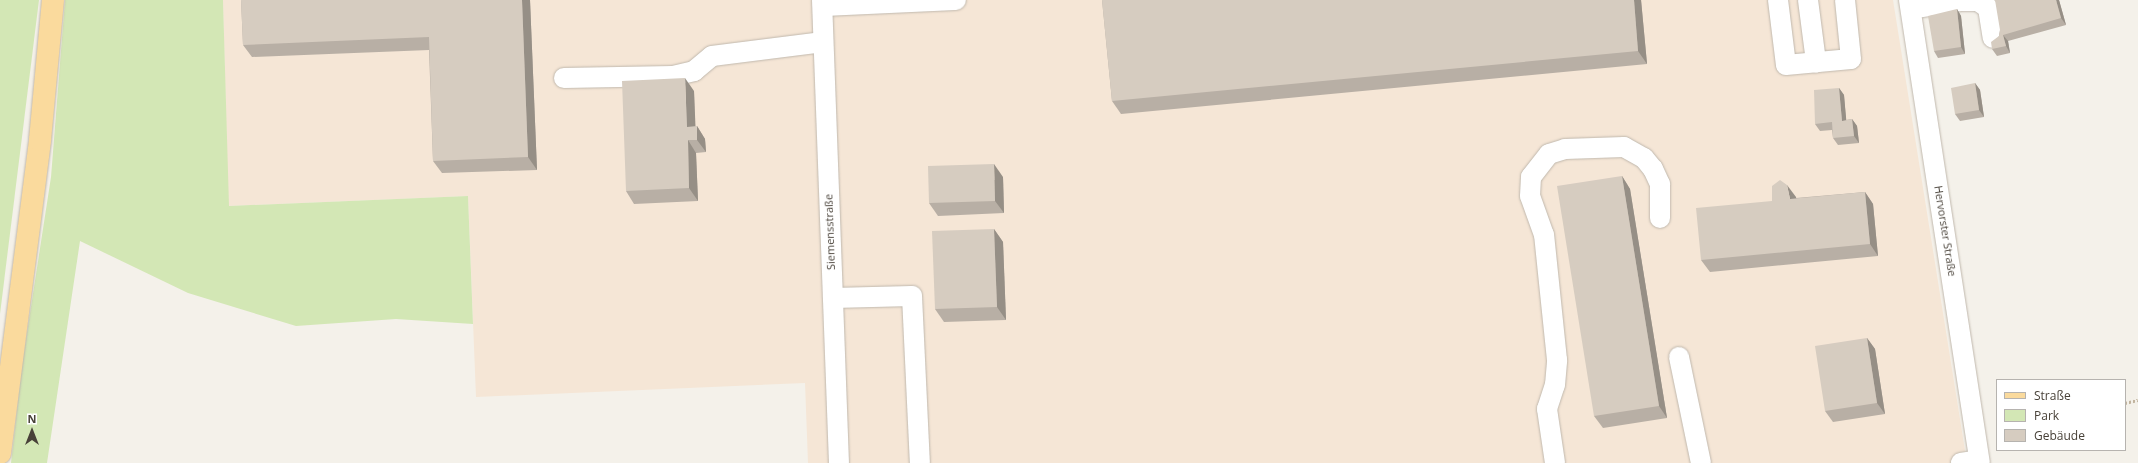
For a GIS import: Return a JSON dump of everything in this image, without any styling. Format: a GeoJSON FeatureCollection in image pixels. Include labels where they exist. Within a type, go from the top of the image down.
{"type":"FeatureCollection","features":[{"type":"Feature","properties":{"kind":"main road"},"geometry":{"type":"LineString","coordinates":[[0,453],[39,148],[53,0]]}},
{"type":"Feature","properties":{"kind":"street"},"geometry":{"type":"LineString","coordinates":[[822,3],[956,0]]}},
{"type":"Feature","properties":{"kind":"street"},"geometry":{"type":"LineString","coordinates":[[1778,0],[1786,65],[1851,59],[1845,0]]}},
{"type":"Feature","properties":{"kind":"street"},"geometry":{"type":"LineString","coordinates":[[1808,0],[1816,62]]}},
{"type":"Feature","properties":{"kind":"street"},"geometry":{"type":"LineString","coordinates":[[1910,4],[1978,1],[1988,8],[1993,38]]}},
{"type":"Feature","properties":{"kind":"street","name":"Siemensstraße"},"geometry":{"type":"LineString","coordinates":[[822,3],[839,463]]}},
{"type":"Feature","properties":{"kind":"street","name":"Hervorster Straße"},"geometry":{"type":"LineString","coordinates":[[1910,4],[1973,462]]}},
{"type":"Feature","properties":{"kind":"street"},"geometry":{"type":"LineString","coordinates":[[564,78],[673,76],[694,71],[712,56],[823,42]]}},
{"type":"Feature","properties":{"kind":"street"},"geometry":{"type":"LineString","coordinates":[[1554,463],[1548,408],[1555,385],[1557,360],[1544,236],[1530,196],[1530,177],[1549,154],[1566,149],[1624,147],[1644,158],[1653,169],[1660,184],[1660,218]]}},
{"type":"Feature","properties":{"kind":"street"},"geometry":{"type":"LineString","coordinates":[[833,298],[912,296],[920,463]]}},
{"type":"Feature","properties":{"kind":"street"},"geometry":{"type":"LineString","coordinates":[[1680,357],[1701,463]]}},
{"type":"Feature","properties":{"kind":"path"},"geometry":{"type":"LineString","coordinates":[[2126,403],[2138,400]]}},
{"type":"Feature","properties":{"kind":"shaded area"},"geometry":{"type":"Polygon","coordinates":[[[223,0],[1893,0],[1967,463],[808,463],[805,383],[476,397],[468,196],[228,206],[223,0]]]}},
{"type":"Feature","properties":{"kind":"green space"},"geometry":{"type":"Polygon","coordinates":[[[0,0],[39,0],[0,314],[0,0]]]}},
{"type":"Feature","properties":{"kind":"green space"},"geometry":{"type":"Polygon","coordinates":[[[65,0],[223,0],[229,206],[468,196],[473,324],[396,319],[296,326],[188,293],[80,241],[47,463],[11,463],[22,365],[51,177],[65,0]]]}},
{"type":"Feature","properties":{"kind":"building"},"geometry":{"type":"Polygon","coordinates":[[[241,0],[522,0],[528,157],[433,161],[429,37],[243,45],[241,0]]]}},
{"type":"Feature","properties":{"kind":"building"},"geometry":{"type":"Polygon","coordinates":[[[1102,0],[1634,0],[1638,51],[1112,101],[1102,0]]]}},
{"type":"Feature","properties":{"kind":"building"},"geometry":{"type":"Polygon","coordinates":[[[1995,0],[2056,0],[2061,18],[2003,35],[2006,46],[1992,49],[1991,42],[1999,36],[2000,30],[1995,0]]]}},
{"type":"Feature","properties":{"kind":"building"},"geometry":{"type":"Polygon","coordinates":[[[1957,9],[1961,47],[1934,51],[1928,16],[1957,9]]]}},
{"type":"Feature","properties":{"kind":"building"},"geometry":{"type":"Polygon","coordinates":[[[685,78],[687,127],[697,126],[697,140],[688,140],[689,188],[626,191],[622,81],[685,78]]]}},
{"type":"Feature","properties":{"kind":"building"},"geometry":{"type":"Polygon","coordinates":[[[1975,83],[1979,110],[1955,114],[1951,88],[1975,83]]]}},
{"type":"Feature","properties":{"kind":"building"},"geometry":{"type":"Polygon","coordinates":[[[1839,88],[1842,121],[1852,119],[1854,136],[1833,138],[1832,122],[1815,124],[1814,90],[1839,88]]]}},
{"type":"Feature","properties":{"kind":"building"},"geometry":{"type":"Polygon","coordinates":[[[994,164],[995,201],[929,203],[928,166],[994,164]]]}},
{"type":"Feature","properties":{"kind":"building"},"geometry":{"type":"Polygon","coordinates":[[[1622,176],[1659,406],[1594,416],[1557,186],[1622,176]]]}},
{"type":"Feature","properties":{"kind":"building"},"geometry":{"type":"Polygon","coordinates":[[[1780,180],[1787,185],[1790,199],[1865,192],[1870,244],[1701,260],[1696,208],[1772,201],[1772,186],[1780,180]]]}},
{"type":"Feature","properties":{"kind":"building"},"geometry":{"type":"Polygon","coordinates":[[[994,229],[997,307],[935,309],[932,231],[994,229]]]}},
{"type":"Feature","properties":{"kind":"building"},"geometry":{"type":"Polygon","coordinates":[[[1867,338],[1877,403],[1825,411],[1815,346],[1867,338]]]}}]}
